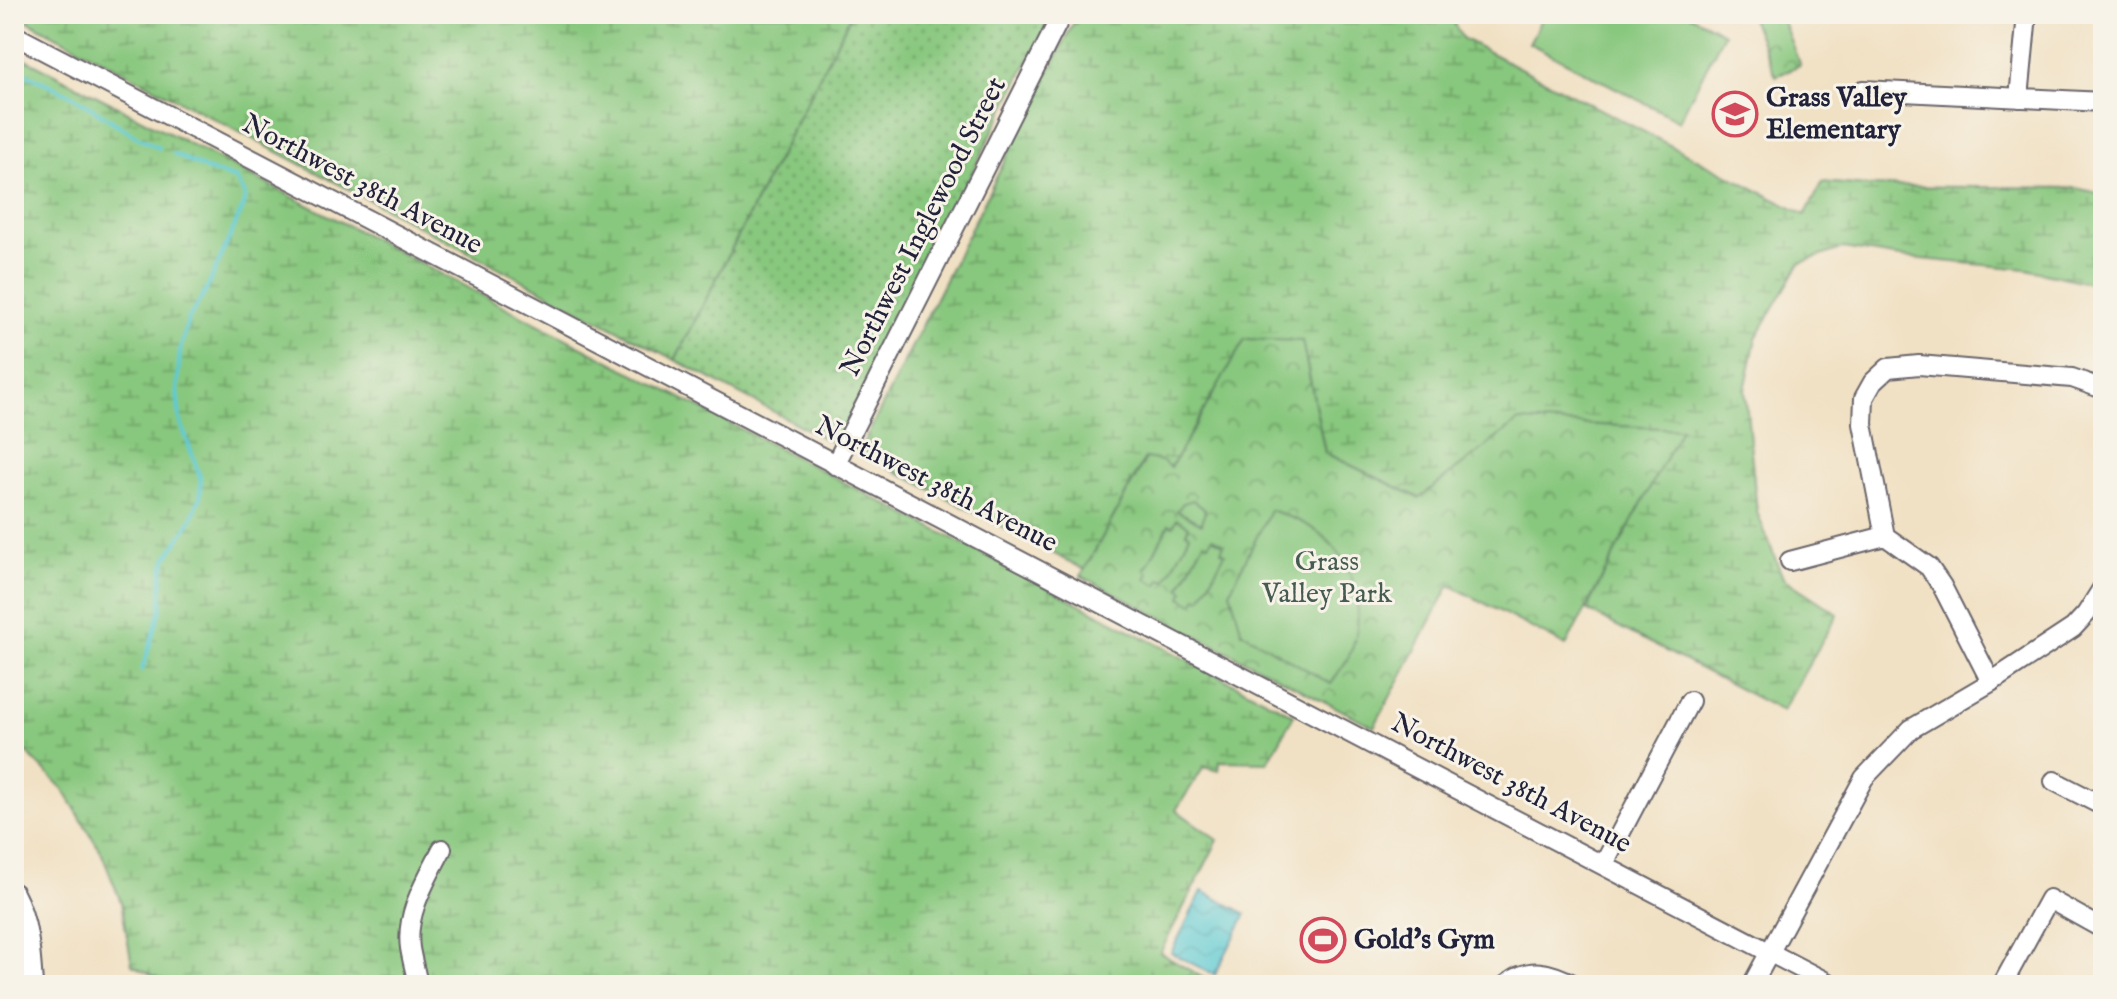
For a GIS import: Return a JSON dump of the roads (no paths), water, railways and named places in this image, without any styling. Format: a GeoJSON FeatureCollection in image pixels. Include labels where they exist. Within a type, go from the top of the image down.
{"type":"FeatureCollection","features":[{"type":"Feature","properties":{"kind":"street","name":"Northwest Inglewood Street"},"geometry":{"type":"LineString","coordinates":[[835,465],[1062,14]]}},
{"type":"Feature","properties":{"kind":"street"},"geometry":{"type":"LineString","coordinates":[[2019,98],[2027,14]]}},
{"type":"Feature","properties":{"kind":"street","name":"Northwest 38th Avenue"},"geometry":{"type":"LineString","coordinates":[[14,35],[1832,985]]}},
{"type":"Feature","properties":{"kind":"street"},"geometry":{"type":"LineString","coordinates":[[1863,90],[2103,102]]}},
{"type":"Feature","properties":{"kind":"street"},"geometry":{"type":"LineString","coordinates":[[1991,682],[1942,586],[1929,567],[1885,536],[1863,424],[1864,398],[1873,382],[1888,368],[1919,365],[2072,378],[2103,389]]}},
{"type":"Feature","properties":{"kind":"street"},"geometry":{"type":"LineString","coordinates":[[1790,561],[1885,536]]}},
{"type":"Feature","properties":{"kind":"street"},"geometry":{"type":"LineString","coordinates":[[1752,985],[1864,778],[1911,729],[1991,682],[2073,628],[2103,587]]}},
{"type":"Feature","properties":{"kind":"street"},"geometry":{"type":"LineString","coordinates":[[1604,864],[1690,701]]}},
{"type":"Feature","properties":{"kind":"street"},"geometry":{"type":"LineString","coordinates":[[2054,781],[2103,806]]}},
{"type":"Feature","properties":{"kind":"street"},"geometry":{"type":"LineString","coordinates":[[418,985],[409,947],[410,927],[418,895],[442,849]]}},
{"type":"Feature","properties":{"kind":"street"},"geometry":{"type":"LineString","coordinates":[[14,893],[21,906],[27,935],[33,985]]}},
{"type":"Feature","properties":{"kind":"street"},"geometry":{"type":"LineString","coordinates":[[2002,985],[2049,899],[2103,929]]}},
{"type":"Feature","properties":{"kind":"street"},"geometry":{"type":"LineString","coordinates":[[1506,985],[1527,973],[1539,971],[1554,974],[1575,985]]}},
{"type":"Feature","properties":{"kind":"water"},"geometry":{"type":"Polygon","coordinates":[[[1202,891],[1246,914],[1215,975],[1171,953],[1202,891]]]}},
{"type":"Feature","properties":{"kind":"waterway"},"geometry":{"type":"LineString","coordinates":[[14,68],[73,96],[159,148]]}},
{"type":"Feature","properties":{"kind":"waterway"},"geometry":{"type":"LineString","coordinates":[[142,670],[161,609],[162,574],[166,559],[191,520],[200,498],[201,480],[180,420],[177,391],[180,350],[188,319],[206,291],[243,207],[245,194],[236,179],[174,154]]}},
{"type":"Feature","properties":{"kind":"place","name":"Grass Valley Elementary"},"geometry":{"type":"Point","coordinates":[1735,114]}},
{"type":"Feature","properties":{"kind":"place","name":"Gold's Gym"},"geometry":{"type":"Point","coordinates":[1323,940]}},
{"type":"Feature","properties":{"kind":"park label","name":"Grass Valley Park"},"geometry":{"type":"Point","coordinates":[1327,578]}}]}
